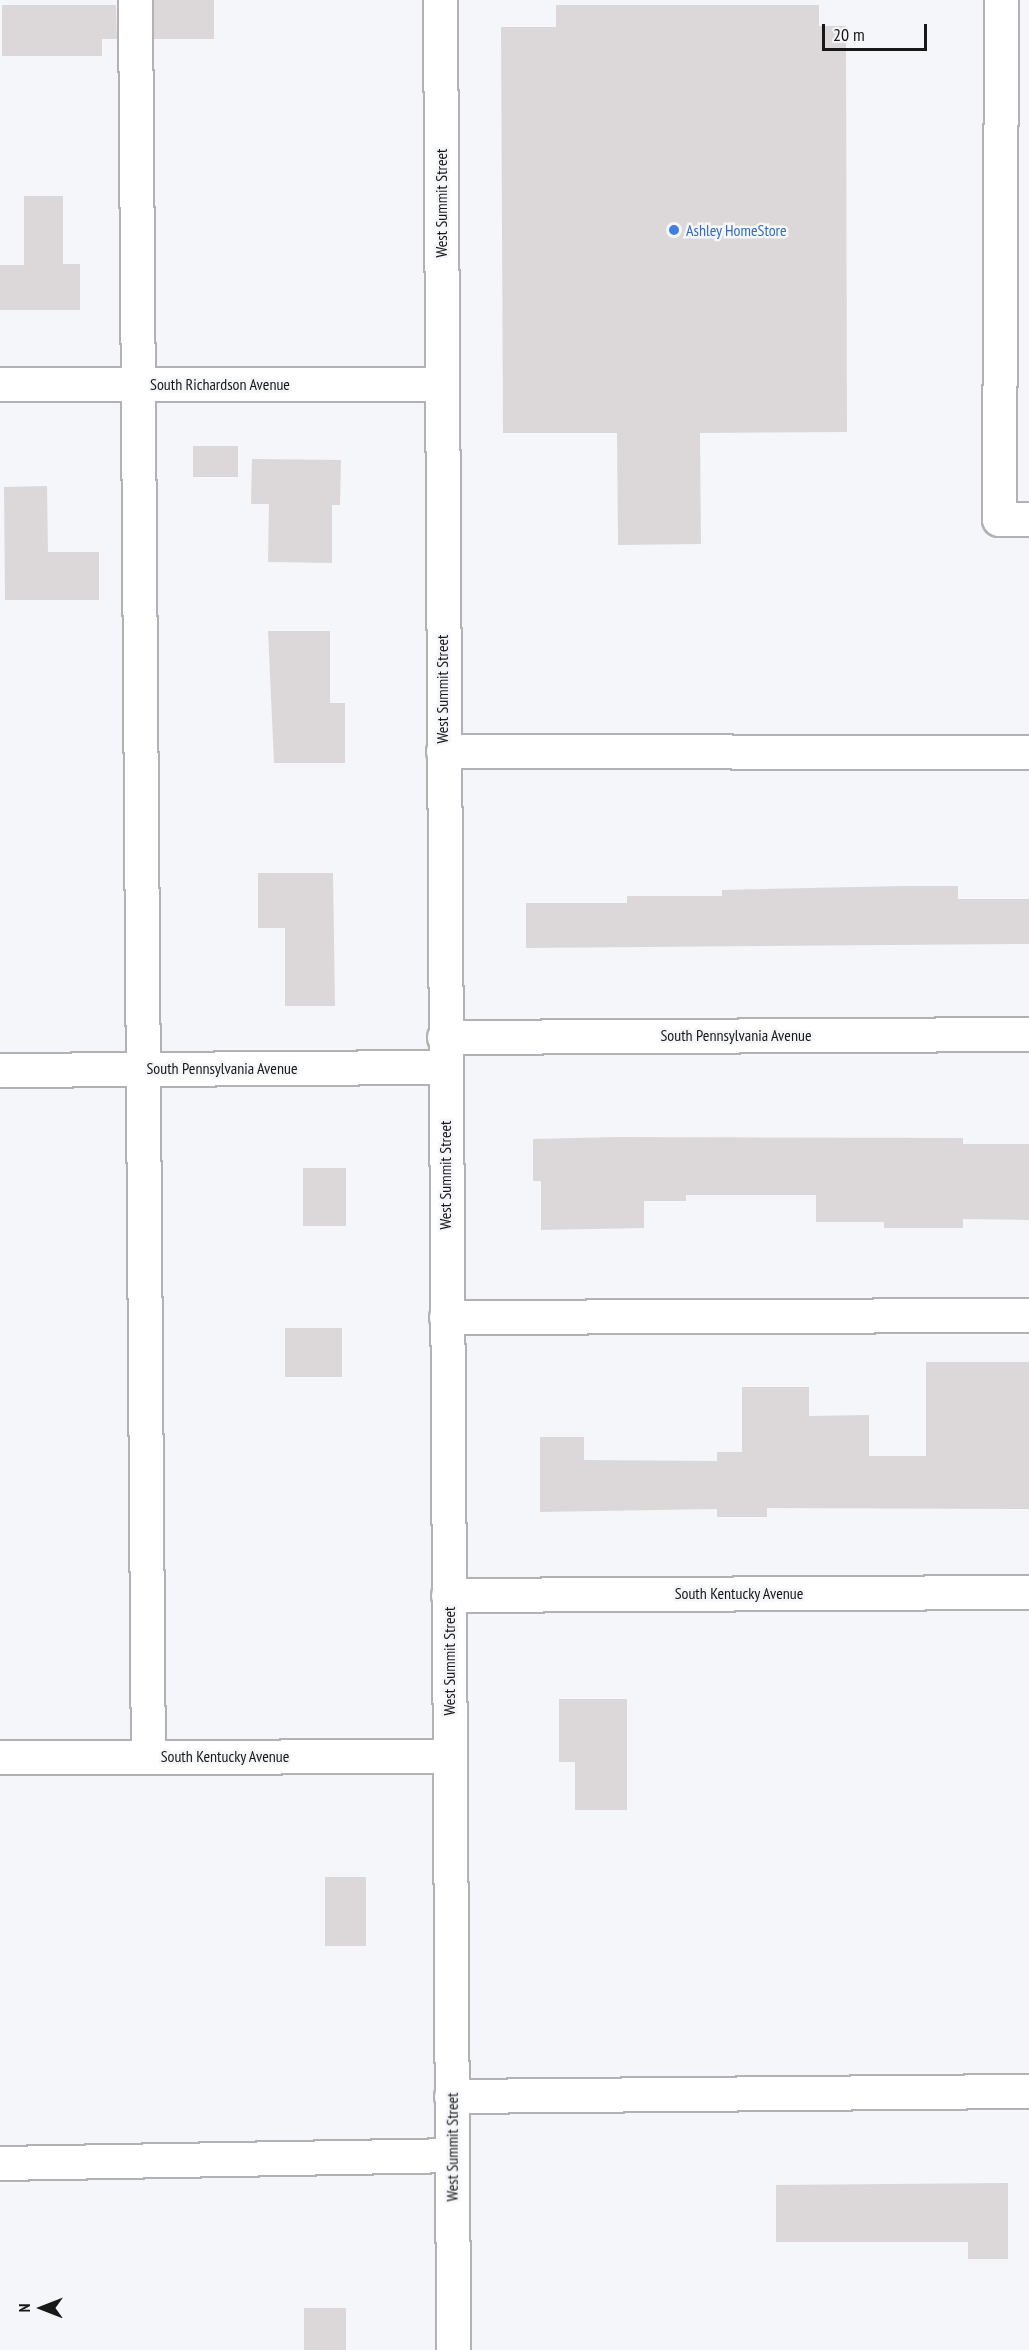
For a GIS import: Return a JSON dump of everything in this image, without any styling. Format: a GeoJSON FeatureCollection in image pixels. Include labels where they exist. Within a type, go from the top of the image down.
{"type":"FeatureCollection","features":[{"type":"Feature","properties":{"kind":"street"},"geometry":{"type":"LineString","coordinates":[[135,0],[139,384],[140,1069],[148,1756]]}},
{"type":"Feature","properties":{"kind":"street","name":"West Summit Street"},"geometry":{"type":"LineString","coordinates":[[440,0],[442,751],[453,2350]]}},
{"type":"Feature","properties":{"kind":"street"},"geometry":{"type":"LineString","coordinates":[[1001,0],[999,519],[1029,519]]}},
{"type":"Feature","properties":{"kind":"street","name":"South Richardson Avenue"},"geometry":{"type":"LineString","coordinates":[[0,384],[441,384]]}},
{"type":"Feature","properties":{"kind":"street"},"geometry":{"type":"LineString","coordinates":[[442,751],[1029,752]]}},
{"type":"Feature","properties":{"kind":"street","name":"South Pennsylvania Avenue"},"geometry":{"type":"LineString","coordinates":[[0,1070],[140,1069],[444,1052],[1029,1034]]}},
{"type":"Feature","properties":{"kind":"street"},"geometry":{"type":"LineString","coordinates":[[446,1317],[1029,1315]]}},
{"type":"Feature","properties":{"kind":"street","name":"South Kentucky Avenue"},"geometry":{"type":"LineString","coordinates":[[448,1594],[1029,1592]]}},
{"type":"Feature","properties":{"kind":"street","name":"South Kentucky Avenue"},"geometry":{"type":"LineString","coordinates":[[0,1757],[450,1756]]}},
{"type":"Feature","properties":{"kind":"street"},"geometry":{"type":"LineString","coordinates":[[451,2096],[1029,2091]]}},
{"type":"Feature","properties":{"kind":"street"},"geometry":{"type":"LineString","coordinates":[[0,2163],[452,2155]]}},
{"type":"Feature","properties":{"kind":"building"},"geometry":{"type":"Polygon","coordinates":[[[154,0],[214,0],[214,39],[154,39],[154,0]]]}},
{"type":"Feature","properties":{"kind":"building"},"geometry":{"type":"Polygon","coordinates":[[[2,5],[116,5],[117,39],[102,39],[102,56],[2,56],[2,5]]]}},
{"type":"Feature","properties":{"kind":"building","name":"Ashley HomeStore"},"geometry":{"type":"Polygon","coordinates":[[[556,5],[819,5],[819,26],[846,26],[847,432],[700,433],[701,544],[618,545],[617,433],[503,433],[501,27],[556,27],[556,5]]]}},
{"type":"Feature","properties":{"kind":"building"},"geometry":{"type":"Polygon","coordinates":[[[24,196],[63,196],[63,264],[80,264],[80,310],[0,310],[0,265],[24,265],[24,196]]]}},
{"type":"Feature","properties":{"kind":"building"},"geometry":{"type":"Polygon","coordinates":[[[193,446],[238,446],[238,477],[193,477],[193,446]]]}},
{"type":"Feature","properties":{"kind":"building"},"geometry":{"type":"Polygon","coordinates":[[[252,459],[341,460],[340,505],[332,505],[332,563],[268,562],[269,504],[251,504],[252,459]]]}},
{"type":"Feature","properties":{"kind":"building"},"geometry":{"type":"Polygon","coordinates":[[[47,486],[48,552],[99,552],[99,600],[5,600],[4,487],[47,486]]]}},
{"type":"Feature","properties":{"kind":"building"},"geometry":{"type":"Polygon","coordinates":[[[268,631],[330,631],[330,703],[345,703],[345,763],[274,763],[268,631]]]}},
{"type":"Feature","properties":{"kind":"building"},"geometry":{"type":"Polygon","coordinates":[[[258,873],[333,873],[335,1006],[285,1006],[285,928],[258,928],[258,873]]]}},
{"type":"Feature","properties":{"kind":"building"},"geometry":{"type":"Polygon","coordinates":[[[958,886],[958,899],[1029,899],[1029,944],[526,948],[526,903],[627,903],[627,896],[722,896],[722,890],[958,886]]]}},
{"type":"Feature","properties":{"kind":"building"},"geometry":{"type":"Polygon","coordinates":[[[617,1137],[963,1138],[963,1144],[1029,1144],[1029,1220],[963,1219],[963,1228],[884,1228],[884,1222],[816,1222],[816,1195],[686,1195],[686,1201],[644,1201],[644,1228],[541,1230],[541,1181],[533,1181],[533,1139],[617,1137]]]}},
{"type":"Feature","properties":{"kind":"building"},"geometry":{"type":"Polygon","coordinates":[[[303,1168],[346,1168],[346,1226],[303,1226],[303,1168]]]}},
{"type":"Feature","properties":{"kind":"building"},"geometry":{"type":"Polygon","coordinates":[[[285,1328],[342,1328],[342,1377],[285,1377],[285,1328]]]}},
{"type":"Feature","properties":{"kind":"building"},"geometry":{"type":"Polygon","coordinates":[[[926,1362],[1029,1362],[1029,1509],[767,1508],[767,1517],[717,1517],[717,1509],[540,1512],[540,1437],[584,1437],[584,1460],[717,1461],[717,1452],[742,1452],[742,1387],[809,1387],[809,1416],[869,1415],[869,1456],[926,1456],[926,1362]]]}},
{"type":"Feature","properties":{"kind":"building"},"geometry":{"type":"Polygon","coordinates":[[[559,1699],[627,1699],[627,1810],[575,1810],[575,1762],[559,1762],[559,1699]]]}},
{"type":"Feature","properties":{"kind":"building"},"geometry":{"type":"Polygon","coordinates":[[[325,1877],[366,1877],[366,1946],[325,1946],[325,1877]]]}},
{"type":"Feature","properties":{"kind":"building"},"geometry":{"type":"Polygon","coordinates":[[[1008,2183],[1008,2259],[968,2259],[968,2242],[776,2242],[776,2185],[1008,2183]]]}},
{"type":"Feature","properties":{"kind":"building"},"geometry":{"type":"Polygon","coordinates":[[[304,2308],[346,2308],[346,2350],[304,2350],[304,2308]]]}},
{"type":"Feature","properties":{"kind":"place","name":"Ashley HomeStore"},"geometry":{"type":"Point","coordinates":[674,230]}}]}
